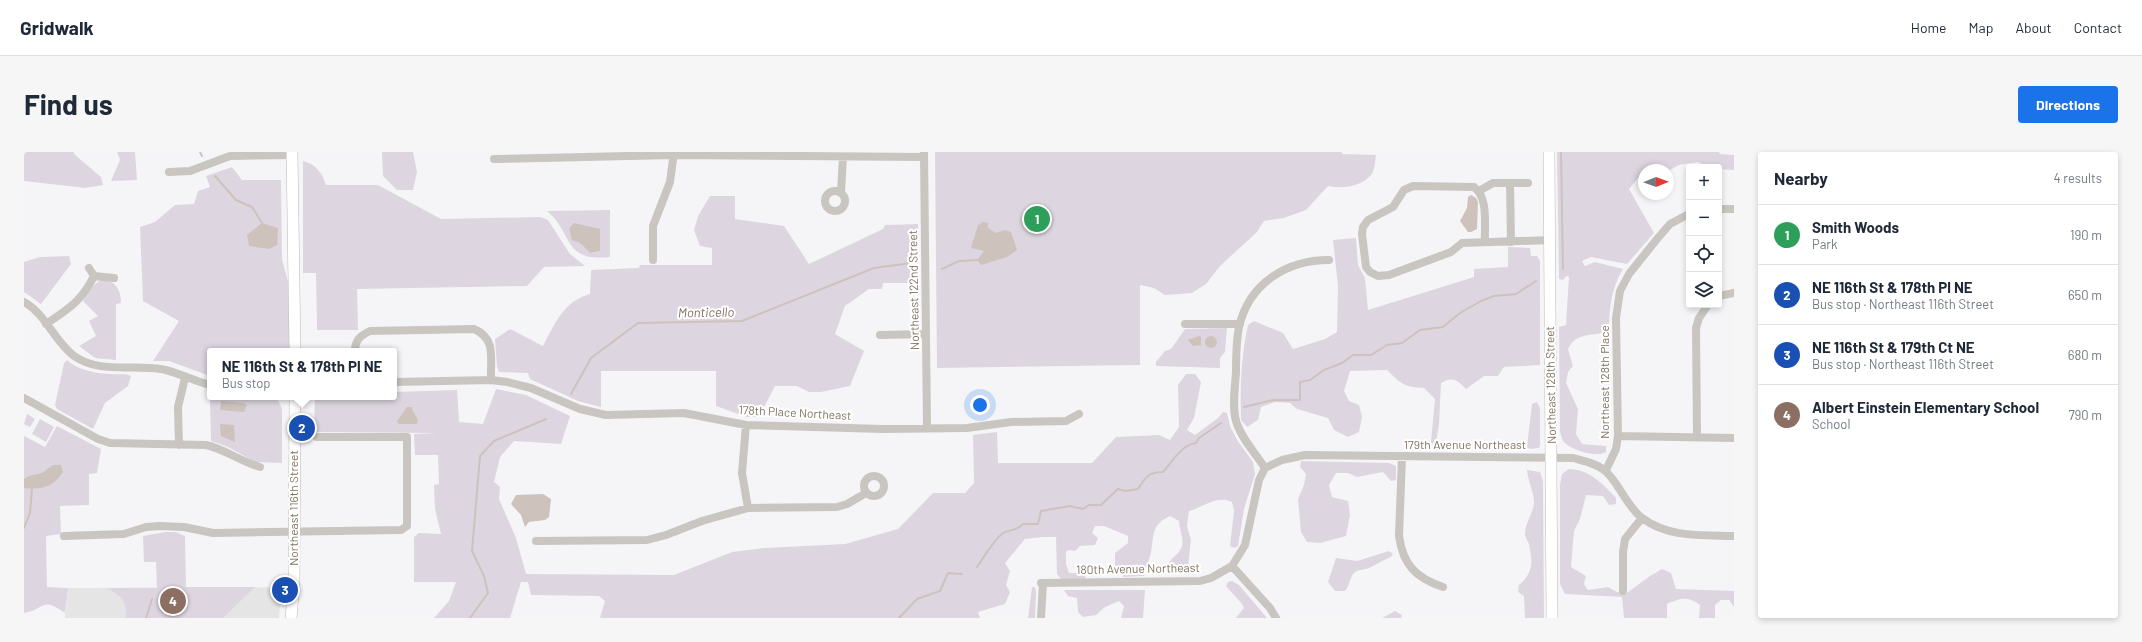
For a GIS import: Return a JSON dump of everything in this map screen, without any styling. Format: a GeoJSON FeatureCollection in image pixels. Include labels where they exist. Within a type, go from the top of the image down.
{"type":"FeatureCollection","features":[{"type":"Feature","properties":{"kind":"street","name":"Northeast 128th Street"},"geometry":{"type":"LineString","coordinates":[[1549,152],[1552,618]]}},
{"type":"Feature","properties":{"kind":"street"},"geometry":{"type":"LineString","coordinates":[[169,172],[190,171],[230,156],[292,153],[295,348]]}},
{"type":"Feature","properties":{"kind":"street"},"geometry":{"type":"LineString","coordinates":[[653,260],[653,226],[670,182],[674,154]]}},
{"type":"Feature","properties":{"kind":"street"},"geometry":{"type":"LineString","coordinates":[[494,159],[674,154],[757,154],[843,157],[924,155]]}},
{"type":"Feature","properties":{"kind":"street","name":"Northeast 122nd Street"},"geometry":{"type":"LineString","coordinates":[[924,155],[927,428]]}},
{"type":"Feature","properties":{"kind":"street"},"geometry":{"type":"LineString","coordinates":[[841,192],[843,157]]}},
{"type":"Feature","properties":{"kind":"street"},"geometry":{"type":"LineString","coordinates":[[1479,191],[1493,183],[1528,183]]}},
{"type":"Feature","properties":{"kind":"street"},"geometry":{"type":"LineString","coordinates":[[1510,183],[1511,242]]}},
{"type":"Feature","properties":{"kind":"street"},"geometry":{"type":"LineString","coordinates":[[1485,242],[1484,199],[1479,191],[1474,187],[1413,186],[1404,190],[1393,207],[1368,220],[1363,227],[1362,234],[1366,266],[1370,272],[1378,276],[1389,275],[1451,252],[1462,243],[1550,240]]}},
{"type":"Feature","properties":{"kind":"street"},"geometry":{"type":"LineString","coordinates":[[1722,209],[1734,209]]}},
{"type":"Feature","properties":{"kind":"street","name":"Northeast 128th Place"},"geometry":{"type":"LineString","coordinates":[[1606,470],[1616,449],[1618,436],[1616,318],[1620,291],[1630,274],[1670,224],[1686,216]]}},
{"type":"Feature","properties":{"kind":"street"},"geometry":{"type":"LineString","coordinates":[[1276,618],[1270,608],[1232,566],[1244,545],[1259,480],[1265,468],[1236,421],[1234,408],[1236,346],[1240,324],[1254,294],[1271,278],[1286,268],[1310,260],[1329,260]]}},
{"type":"Feature","properties":{"kind":"street"},"geometry":{"type":"LineString","coordinates":[[89,268],[94,276]]}},
{"type":"Feature","properties":{"kind":"street"},"geometry":{"type":"LineString","coordinates":[[94,276],[114,278]]}},
{"type":"Feature","properties":{"kind":"street"},"geometry":{"type":"LineString","coordinates":[[46,324],[79,300],[87,291],[94,276]]}},
{"type":"Feature","properties":{"kind":"street"},"geometry":{"type":"LineString","coordinates":[[1722,295],[1734,293]]}},
{"type":"Feature","properties":{"kind":"street"},"geometry":{"type":"LineString","coordinates":[[24,302],[35,310],[68,350],[85,361],[106,367],[159,369],[207,384]]}},
{"type":"Feature","properties":{"kind":"street"},"geometry":{"type":"LineString","coordinates":[[1697,438],[1696,328],[1699,318],[1706,308]]}},
{"type":"Feature","properties":{"kind":"street"},"geometry":{"type":"LineString","coordinates":[[1185,324],[1240,324]]}},
{"type":"Feature","properties":{"kind":"street"},"geometry":{"type":"LineString","coordinates":[[355,348],[360,336],[370,331],[474,329],[482,332],[490,344],[491,380]]}},
{"type":"Feature","properties":{"kind":"street"},"geometry":{"type":"LineString","coordinates":[[880,335],[926,334]]}},
{"type":"Feature","properties":{"kind":"street"},"geometry":{"type":"LineString","coordinates":[[179,445],[178,407],[185,378]]}},
{"type":"Feature","properties":{"kind":"street","name":"178th Place Northeast"},"geometry":{"type":"LineString","coordinates":[[397,382],[491,380],[531,388],[580,409],[606,415],[684,413],[746,425],[883,429],[967,428],[1011,422],[1066,421],[1079,414]]}},
{"type":"Feature","properties":{"kind":"street"},"geometry":{"type":"LineString","coordinates":[[24,398],[98,439],[110,443],[214,447],[247,464],[260,467]]}},
{"type":"Feature","properties":{"kind":"street","name":"Northeast 116th Street"},"geometry":{"type":"LineString","coordinates":[[291,618],[294,583],[295,400]]}},
{"type":"Feature","properties":{"kind":"street"},"geometry":{"type":"LineString","coordinates":[[746,425],[742,473],[748,508]]}},
{"type":"Feature","properties":{"kind":"street"},"geometry":{"type":"LineString","coordinates":[[1618,436],[1734,438]]}},
{"type":"Feature","properties":{"kind":"street"},"geometry":{"type":"LineString","coordinates":[[64,536],[124,534],[146,527],[160,526],[184,527],[213,533],[401,530],[407,526],[407,437],[316,437]]}},
{"type":"Feature","properties":{"kind":"street","name":"179th Avenue Northeast"},"geometry":{"type":"LineString","coordinates":[[1265,468],[1282,460],[1305,455],[1573,458],[1591,462],[1606,470],[1632,508],[1642,518],[1671,532],[1686,535],[1734,536]]}},
{"type":"Feature","properties":{"kind":"street"},"geometry":{"type":"LineString","coordinates":[[1402,457],[1399,536],[1400,547],[1406,560],[1416,574],[1426,581],[1443,587]]}},
{"type":"Feature","properties":{"kind":"street"},"geometry":{"type":"LineString","coordinates":[[536,541],[647,540],[666,535],[702,521],[748,508],[837,507],[847,504],[866,493]]}},
{"type":"Feature","properties":{"kind":"street"},"geometry":{"type":"LineString","coordinates":[[1623,591],[1623,552],[1625,539],[1642,518]]}},
{"type":"Feature","properties":{"kind":"street","name":"180th Avenue Northeast"},"geometry":{"type":"LineString","coordinates":[[1041,618],[1042,583],[1200,581],[1211,578],[1232,566]]}},
{"type":"Feature","properties":{"kind":"shaded area"},"geometry":{"type":"Polygon","coordinates":[[[24,152],[74,152],[74,154],[101,177],[103,185],[85,188],[24,181],[24,152]]]}},
{"type":"Feature","properties":{"kind":"shaded area"},"geometry":{"type":"Polygon","coordinates":[[[117,152],[135,152],[137,180],[111,181],[120,160],[117,152]]]}},
{"type":"Feature","properties":{"kind":"shaded area"},"geometry":{"type":"Polygon","coordinates":[[[382,152],[413,152],[417,172],[413,190],[397,190],[383,176],[382,152]]]}},
{"type":"Feature","properties":{"kind":"shaded area"},"geometry":{"type":"Polygon","coordinates":[[[935,152],[1342,152],[1342,154],[1376,155],[1372,174],[1363,182],[1346,187],[1328,186],[1306,210],[1284,218],[1264,221],[1257,232],[1220,266],[1206,284],[1192,293],[1165,295],[1154,288],[1140,285],[1140,365],[937,368],[935,152]]]}},
{"type":"Feature","properties":{"kind":"shaded area"},"geometry":{"type":"Polygon","coordinates":[[[1557,152],[1719,152],[1720,154],[1734,155],[1734,170],[1722,169],[1722,164],[1703,164],[1697,162],[1679,165],[1674,168],[1674,164],[1638,164],[1638,178],[1629,189],[1654,233],[1627,264],[1591,257],[1582,261],[1585,266],[1595,262],[1623,269],[1613,291],[1609,331],[1576,339],[1568,349],[1573,366],[1568,372],[1566,383],[1578,409],[1576,434],[1582,444],[1606,446],[1606,452],[1602,454],[1590,454],[1571,447],[1563,441],[1560,432],[1559,327],[1566,325],[1569,277],[1566,276],[1563,280],[1559,279],[1557,152]]]}},
{"type":"Feature","properties":{"kind":"shaded area"},"geometry":{"type":"Polygon","coordinates":[[[303,161],[312,164],[318,170],[326,185],[378,185],[441,219],[540,217],[548,220],[570,254],[585,266],[544,267],[527,286],[357,289],[358,330],[317,330],[316,273],[303,273],[303,161]]]}},
{"type":"Feature","properties":{"kind":"shaded area"},"geometry":{"type":"Polygon","coordinates":[[[232,167],[242,180],[281,180],[282,259],[289,286],[289,348],[207,348],[207,375],[169,361],[153,361],[179,321],[143,301],[140,227],[155,222],[175,205],[194,204],[198,191],[210,187],[206,176],[232,167]]]}},
{"type":"Feature","properties":{"kind":"shaded area"},"geometry":{"type":"Polygon","coordinates":[[[1471,195],[1476,198],[1478,202],[1477,229],[1468,232],[1460,221],[1467,208],[1468,197],[1471,195]]]}},
{"type":"Feature","properties":{"kind":"shaded area"},"geometry":{"type":"Polygon","coordinates":[[[710,196],[735,196],[735,219],[784,226],[809,264],[883,229],[885,225],[918,224],[918,283],[883,283],[882,289],[869,289],[845,306],[835,334],[864,351],[850,386],[821,392],[809,392],[797,386],[775,386],[759,417],[747,417],[716,406],[716,371],[601,371],[601,407],[578,401],[530,379],[528,373],[499,372],[497,366],[495,339],[510,329],[543,346],[556,321],[567,307],[581,297],[590,294],[591,270],[639,268],[640,265],[712,265],[712,248],[700,246],[694,230],[698,216],[710,196]]]}},
{"type":"Feature","properties":{"kind":"shaded area"},"geometry":{"type":"Polygon","coordinates":[[[610,210],[610,257],[595,257],[584,255],[576,251],[547,211],[610,210]],[[580,243],[590,253],[600,251],[580,243]]]}},
{"type":"Feature","properties":{"kind":"shaded area"},"geometry":{"type":"Polygon","coordinates":[[[983,222],[988,223],[988,228],[996,233],[1005,230],[1011,232],[1017,250],[1007,257],[981,265],[977,260],[984,251],[971,248],[978,225],[983,222]]]}},
{"type":"Feature","properties":{"kind":"shaded area"},"geometry":{"type":"Polygon","coordinates":[[[262,223],[278,228],[277,245],[269,249],[249,246],[247,235],[262,223]]]}},
{"type":"Feature","properties":{"kind":"shaded area"},"geometry":{"type":"Polygon","coordinates":[[[574,223],[600,229],[600,251],[590,253],[580,243],[572,240],[569,228],[574,223]]]}},
{"type":"Feature","properties":{"kind":"shaded area"},"geometry":{"type":"Polygon","coordinates":[[[1356,238],[1358,265],[1365,278],[1368,310],[1474,277],[1474,269],[1508,267],[1508,247],[1530,248],[1531,256],[1537,256],[1540,261],[1540,365],[1504,367],[1498,376],[1484,376],[1466,389],[1460,383],[1452,379],[1441,383],[1439,424],[1436,442],[1433,444],[1431,442],[1435,399],[1424,388],[1407,386],[1396,379],[1387,370],[1350,371],[1344,391],[1349,401],[1359,405],[1362,417],[1359,432],[1348,437],[1334,430],[1328,418],[1297,409],[1290,403],[1275,402],[1261,407],[1258,420],[1247,427],[1241,420],[1241,396],[1242,360],[1248,325],[1254,321],[1283,333],[1293,349],[1325,339],[1337,332],[1338,286],[1333,240],[1356,238]]]}},
{"type":"Feature","properties":{"kind":"shaded area"},"geometry":{"type":"Polygon","coordinates":[[[69,256],[71,264],[41,304],[24,292],[24,262],[40,257],[69,256]]]}},
{"type":"Feature","properties":{"kind":"shaded area"},"geometry":{"type":"Polygon","coordinates":[[[102,279],[111,282],[117,287],[121,298],[121,303],[116,304],[116,360],[95,358],[79,346],[96,336],[89,321],[98,316],[83,301],[94,285],[102,279]]]}},
{"type":"Feature","properties":{"kind":"shaded area"},"geometry":{"type":"Polygon","coordinates":[[[1227,328],[1225,352],[1220,358],[1220,368],[1156,366],[1156,362],[1165,351],[1171,349],[1185,329],[1227,328]]]}},
{"type":"Feature","properties":{"kind":"shaded area"},"geometry":{"type":"Polygon","coordinates":[[[1199,336],[1201,337],[1201,345],[1193,346],[1188,340],[1199,336]]]}},
{"type":"Feature","properties":{"kind":"shaded area"},"geometry":{"type":"Polygon","coordinates":[[[1211,336],[1215,338],[1217,342],[1215,346],[1211,348],[1207,346],[1205,342],[1207,338],[1211,336]]]}},
{"type":"Feature","properties":{"kind":"shaded area"},"geometry":{"type":"Polygon","coordinates":[[[67,360],[88,371],[131,376],[128,386],[105,403],[93,429],[57,409],[55,405],[64,363],[67,360]]]}},
{"type":"Feature","properties":{"kind":"shaded area"},"geometry":{"type":"Polygon","coordinates":[[[1186,374],[1195,374],[1201,382],[1194,418],[1187,430],[1195,435],[1218,418],[1223,412],[1227,413],[1230,426],[1237,440],[1253,462],[1255,474],[1244,509],[1238,546],[1234,548],[1230,546],[1234,511],[1232,502],[1226,500],[1210,502],[1189,511],[1187,526],[1191,540],[1188,567],[1182,571],[1169,570],[1167,566],[1182,546],[1179,521],[1170,516],[1161,522],[1156,528],[1153,536],[1151,553],[1144,576],[1123,577],[1123,571],[1115,568],[1115,553],[1128,543],[1128,536],[1104,526],[1095,526],[1092,533],[1098,538],[1095,545],[1080,546],[1075,551],[1066,551],[1066,564],[1069,573],[1086,573],[1085,580],[1061,579],[1057,574],[1056,537],[1025,539],[1005,563],[1010,571],[1006,585],[1010,592],[1005,604],[978,612],[980,618],[600,618],[605,601],[599,596],[531,595],[528,582],[521,582],[510,618],[434,618],[449,601],[456,582],[414,582],[414,537],[419,533],[441,534],[435,509],[434,485],[439,484],[438,455],[415,455],[414,434],[437,433],[314,432],[315,400],[397,400],[397,392],[457,390],[459,422],[483,424],[496,389],[526,395],[570,416],[561,444],[514,441],[500,457],[494,482],[500,487],[499,499],[516,538],[526,574],[674,575],[732,552],[765,548],[845,544],[898,529],[933,493],[965,493],[974,483],[973,435],[997,432],[998,463],[1092,463],[1116,437],[1159,435],[1170,440],[1179,427],[1178,385],[1186,374]]]}},
{"type":"Feature","properties":{"kind":"shaded area"},"geometry":{"type":"Polygon","coordinates":[[[210,400],[278,400],[282,409],[282,463],[255,462],[228,447],[211,441],[210,400]]]}},
{"type":"Feature","properties":{"kind":"shaded area"},"geometry":{"type":"Polygon","coordinates":[[[221,401],[243,403],[247,405],[244,412],[220,410],[221,401]]]}},
{"type":"Feature","properties":{"kind":"shaded area"},"geometry":{"type":"Polygon","coordinates":[[[1537,402],[1540,408],[1540,445],[1539,448],[1530,449],[1527,447],[1532,404],[1537,402]]]}},
{"type":"Feature","properties":{"kind":"shaded area"},"geometry":{"type":"Polygon","coordinates":[[[407,407],[411,407],[418,420],[417,424],[399,424],[397,421],[407,407]]]}},
{"type":"Feature","properties":{"kind":"shaded area"},"geometry":{"type":"Polygon","coordinates":[[[27,414],[35,419],[30,427],[24,424],[27,414]]]}},
{"type":"Feature","properties":{"kind":"shaded area"},"geometry":{"type":"Polygon","coordinates":[[[40,419],[54,427],[46,442],[32,434],[40,419]]]}},
{"type":"Feature","properties":{"kind":"shaded area"},"geometry":{"type":"Polygon","coordinates":[[[220,424],[234,425],[235,442],[221,436],[220,424]]]}},
{"type":"Feature","properties":{"kind":"shaded area"},"geometry":{"type":"Polygon","coordinates":[[[57,426],[101,449],[97,473],[89,474],[89,505],[60,506],[61,534],[46,536],[47,587],[68,588],[65,613],[52,605],[47,604],[24,613],[24,436],[45,447],[57,426]]]}},
{"type":"Feature","properties":{"kind":"shaded area"},"geometry":{"type":"Polygon","coordinates":[[[1301,461],[1389,463],[1396,466],[1396,480],[1391,481],[1383,472],[1357,477],[1348,473],[1336,473],[1329,485],[1332,497],[1348,501],[1350,515],[1346,536],[1320,543],[1307,542],[1301,532],[1298,499],[1304,485],[1306,474],[1300,467],[1301,461]]]}},
{"type":"Feature","properties":{"kind":"shaded area"},"geometry":{"type":"Polygon","coordinates":[[[53,465],[61,465],[63,472],[55,481],[42,488],[24,488],[24,479],[29,476],[42,473],[53,465]]]}},
{"type":"Feature","properties":{"kind":"shaded area"},"geometry":{"type":"Polygon","coordinates":[[[1569,469],[1589,474],[1601,483],[1616,498],[1616,504],[1609,505],[1603,496],[1586,495],[1580,519],[1574,531],[1571,567],[1586,576],[1584,584],[1588,590],[1608,587],[1617,592],[1627,593],[1662,569],[1671,573],[1676,589],[1734,591],[1734,607],[1729,600],[1721,600],[1715,605],[1715,618],[1699,618],[1700,605],[1691,600],[1684,599],[1676,600],[1667,604],[1667,618],[1624,618],[1622,597],[1565,594],[1560,584],[1560,485],[1562,474],[1569,469]]]}},
{"type":"Feature","properties":{"kind":"shaded area"},"geometry":{"type":"Polygon","coordinates":[[[1527,470],[1540,472],[1543,481],[1544,618],[1525,618],[1524,596],[1518,592],[1519,585],[1524,581],[1531,567],[1529,544],[1525,530],[1533,510],[1534,501],[1527,470]]]}},
{"type":"Feature","properties":{"kind":"shaded area"},"geometry":{"type":"Polygon","coordinates":[[[543,494],[551,499],[549,517],[545,520],[529,522],[525,527],[521,515],[511,504],[516,495],[543,494]]]}},
{"type":"Feature","properties":{"kind":"shaded area"},"geometry":{"type":"Polygon","coordinates":[[[165,532],[176,532],[185,536],[186,587],[255,587],[223,618],[126,618],[125,606],[122,599],[116,593],[106,588],[157,588],[156,562],[144,562],[143,536],[165,532]]]}},
{"type":"Feature","properties":{"kind":"shaded area"},"geometry":{"type":"Polygon","coordinates":[[[1389,551],[1393,554],[1391,557],[1354,573],[1345,591],[1335,591],[1328,582],[1336,558],[1357,561],[1389,551]]]}},
{"type":"Feature","properties":{"kind":"shaded area"},"geometry":{"type":"Polygon","coordinates":[[[1232,581],[1239,585],[1267,618],[1236,618],[1244,608],[1226,586],[1228,582],[1232,581]]]}},
{"type":"Feature","properties":{"kind":"shaded area"},"geometry":{"type":"Polygon","coordinates":[[[282,587],[279,618],[65,618],[68,588],[282,587]]]}},
{"type":"Feature","properties":{"kind":"shaded area"},"geometry":{"type":"Polygon","coordinates":[[[1032,587],[1035,587],[1036,592],[1035,618],[1028,618],[1032,587]]]}},
{"type":"Feature","properties":{"kind":"shaded area"},"geometry":{"type":"Polygon","coordinates":[[[1064,590],[1145,590],[1143,618],[1121,618],[1124,606],[1119,601],[1105,607],[1096,615],[1083,617],[1078,612],[1077,598],[1068,596],[1064,590]]]}},
{"type":"Feature","properties":{"kind":"shaded area"},"geometry":{"type":"Polygon","coordinates":[[[1395,611],[1402,615],[1401,618],[1382,618],[1395,611]]]}},
{"type":"Feature","properties":{"kind":"waterway"},"geometry":{"type":"LineString","coordinates":[[200,152],[202,156]]}},
{"type":"Feature","properties":{"kind":"waterway"},"geometry":{"type":"LineString","coordinates":[[1561,152],[1563,269]]}},
{"type":"Feature","properties":{"kind":"waterway"},"geometry":{"type":"LineString","coordinates":[[215,176],[236,200],[252,207],[262,223]]}},
{"type":"Feature","properties":{"kind":"waterway","name":"Monticello"},"geometry":{"type":"LineString","coordinates":[[942,269],[959,261],[977,260]]}},
{"type":"Feature","properties":{"kind":"waterway","name":"Monticello"},"geometry":{"type":"LineString","coordinates":[[571,394],[591,358],[638,323],[742,321],[874,268],[911,263]]}},
{"type":"Feature","properties":{"kind":"waterway"},"geometry":{"type":"LineString","coordinates":[[1244,407],[1273,400],[1300,400],[1300,382],[1310,380],[1324,370],[1342,363],[1353,355],[1371,355],[1387,345],[1402,343],[1420,330],[1443,327],[1460,313],[1481,301],[1494,296],[1516,294],[1536,281]]}},
{"type":"Feature","properties":{"kind":"waterway","name":"Monticello"},"geometry":{"type":"LineString","coordinates":[[470,618],[488,593],[484,576],[472,551],[480,456],[494,441],[546,419]]}},
{"type":"Feature","properties":{"kind":"waterway"},"geometry":{"type":"LineString","coordinates":[[977,567],[992,545],[1003,533],[1018,528],[1023,524],[1038,524],[1041,511],[1070,506],[1083,509],[1089,505],[1101,505],[1118,489],[1125,491],[1138,489],[1150,474],[1163,472],[1181,450],[1191,444],[1196,443],[1199,438],[1221,423]]}},
{"type":"Feature","properties":{"kind":"waterway"},"geometry":{"type":"LineString","coordinates":[[24,528],[30,513],[32,489]]}},
{"type":"Feature","properties":{"kind":"waterway"},"geometry":{"type":"LineString","coordinates":[[899,618],[917,599],[940,591],[948,573],[962,574]]}},
{"type":"Feature","properties":{"kind":"waterway"},"geometry":{"type":"LineString","coordinates":[[146,618],[152,599]]}},
{"type":"Feature","properties":{"kind":"place","name":"Smith Woods"},"geometry":{"type":"Point","coordinates":[1037,219]}},
{"type":"Feature","properties":{"kind":"place","name":"NE 116th St & 178th Pl NE"},"geometry":{"type":"Point","coordinates":[302,428]}},
{"type":"Feature","properties":{"kind":"place","name":"NE 116th St & 179th Ct NE"},"geometry":{"type":"Point","coordinates":[285,590]}},
{"type":"Feature","properties":{"kind":"place","name":"Albert Einstein Elementary School"},"geometry":{"type":"Point","coordinates":[173,601]}}]}
